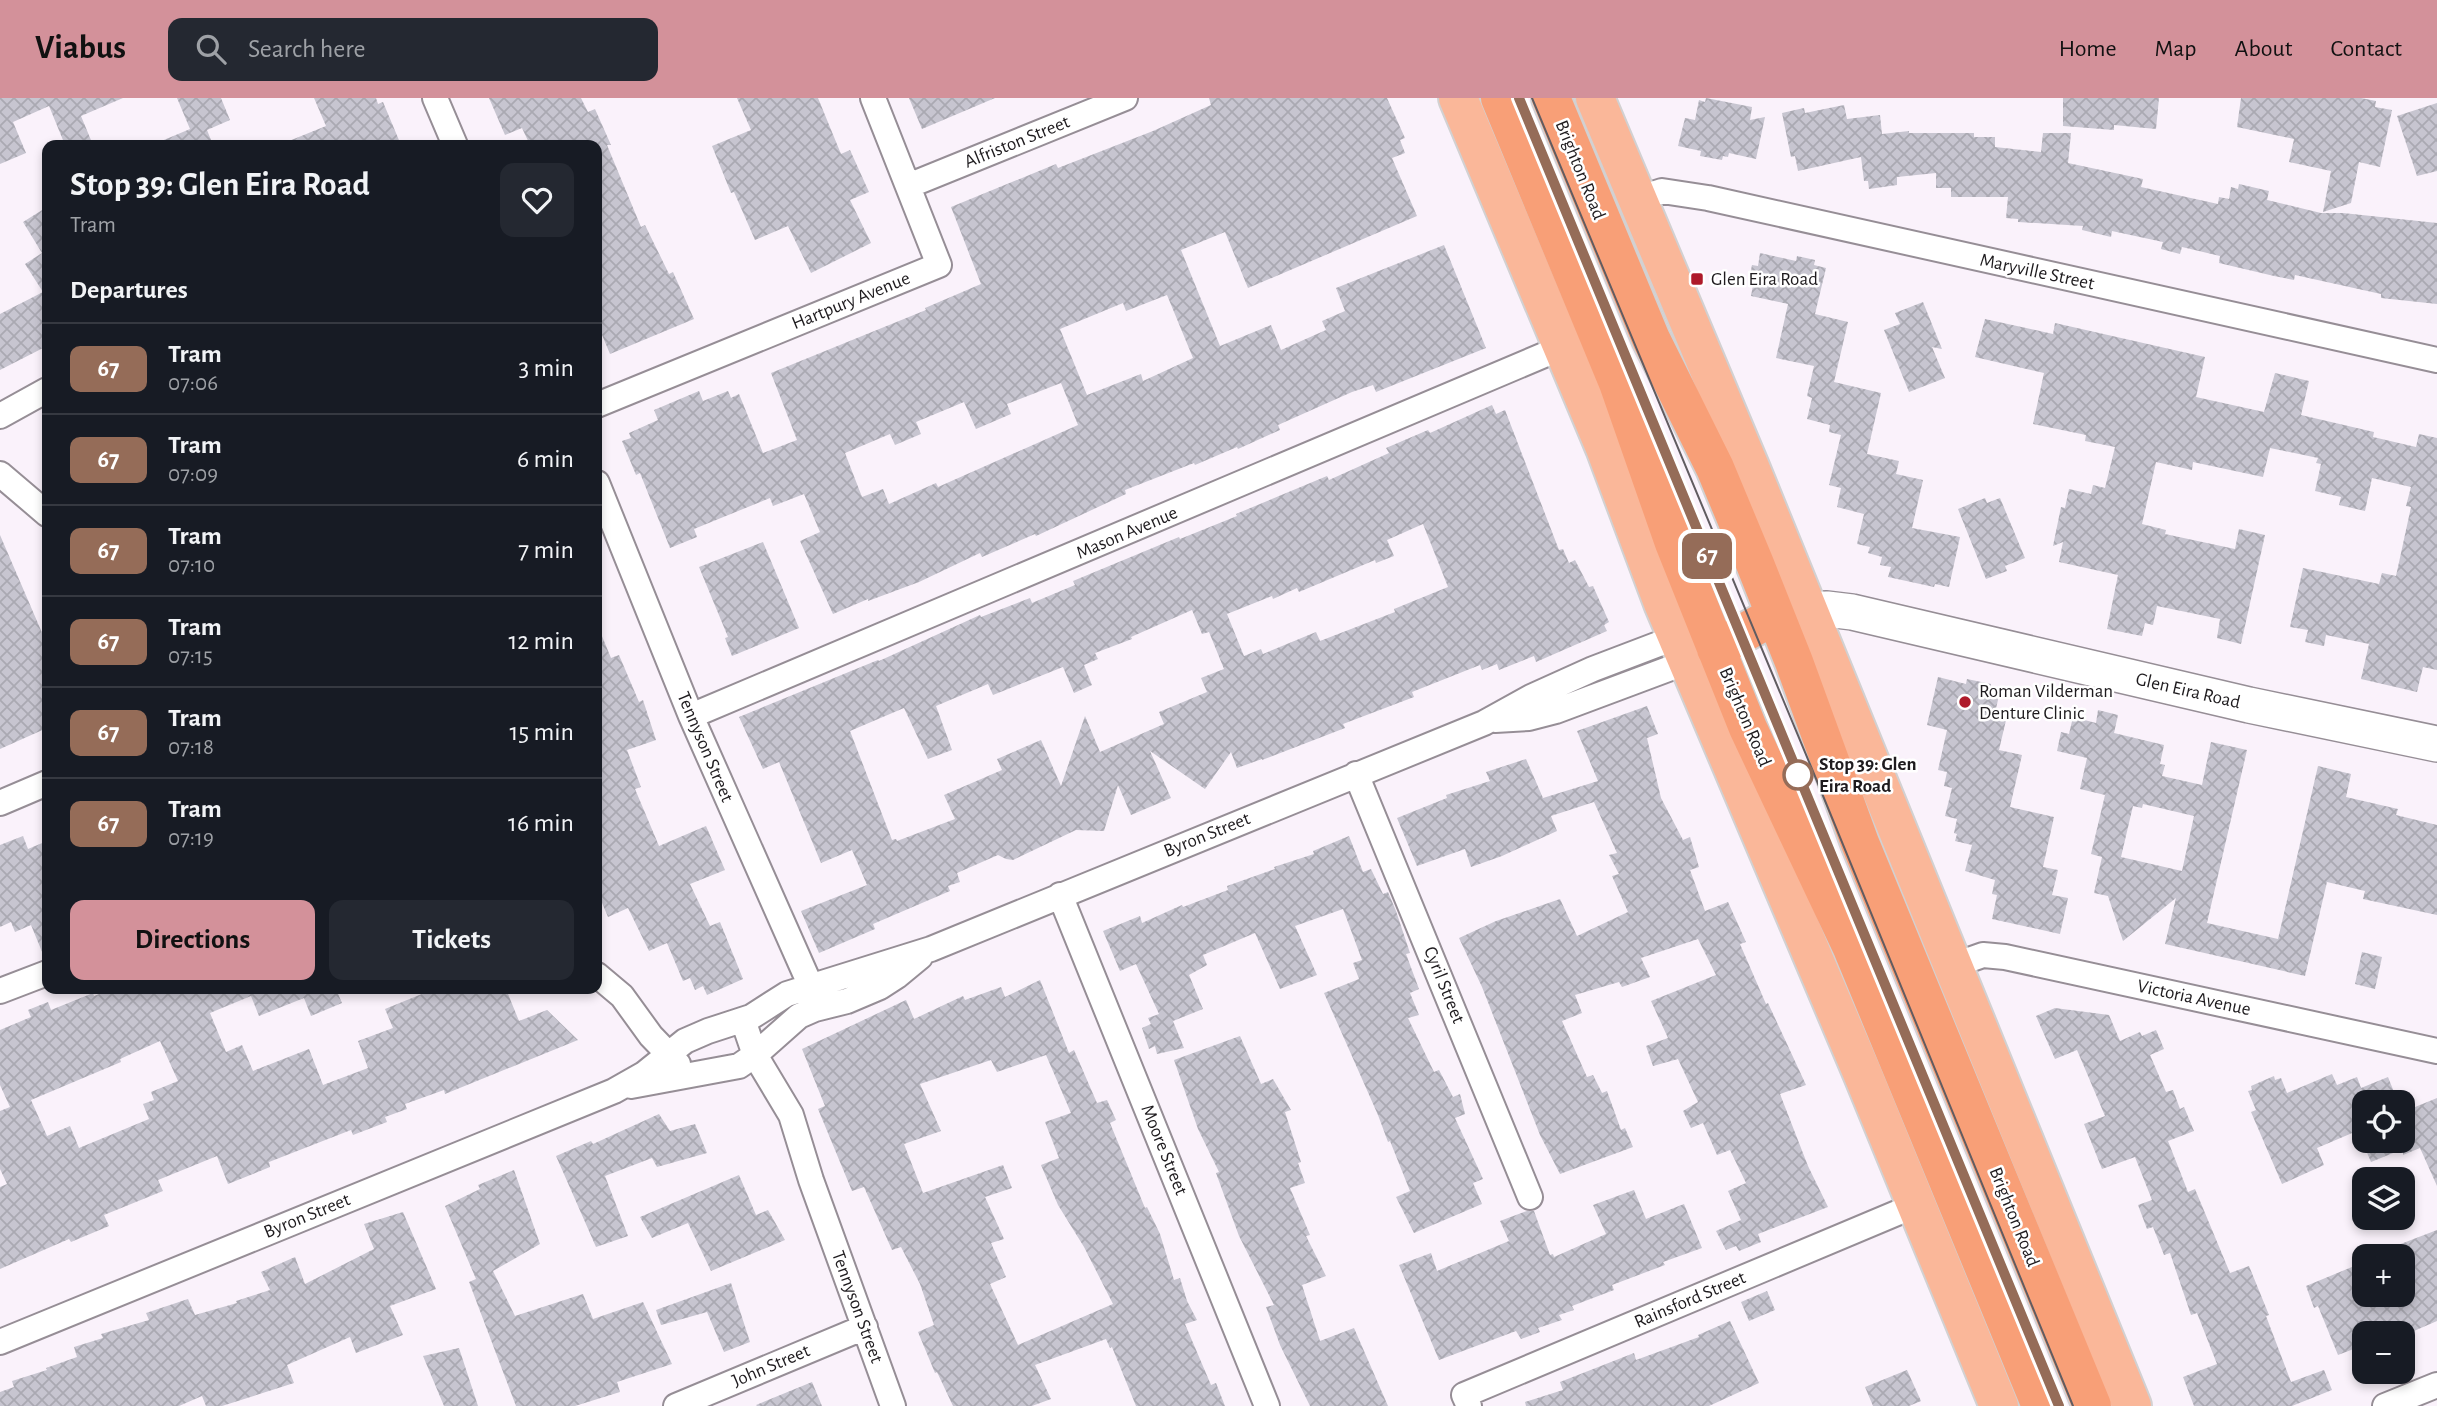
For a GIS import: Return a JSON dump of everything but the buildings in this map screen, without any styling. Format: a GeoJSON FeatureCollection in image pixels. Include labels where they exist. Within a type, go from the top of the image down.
{"type":"FeatureCollection","features":[{"type":"Feature","properties":{"kind":"highway","name":"Brighton Road"},"geometry":{"type":"LineString","coordinates":[[1500,98],[1638,433],[1674,543],[1697,644],[1757,748],[1834,908],[2041,1406]]}},
{"type":"Feature","properties":{"kind":"highway","name":"Brighton Road"},"geometry":{"type":"LineString","coordinates":[[1551,98],[1651,339],[1730,503],[1791,612],[1860,843],[2092,1406]]}},
{"type":"Feature","properties":{"kind":"highway","name":"Glen Eira Road"},"geometry":{"type":"LineString","coordinates":[[1697,644],[1791,612]]}},
{"type":"Feature","properties":{"kind":"highway"},"geometry":{"type":"LineString","coordinates":[[2021,1360],[2066,1343]]}},
{"type":"Feature","properties":{"kind":"main road","name":"Brighton Road"},"geometry":{"type":"LineString","coordinates":[[1458,98],[1605,449],[1697,644],[1863,1075],[1999,1406]]}},
{"type":"Feature","properties":{"kind":"main road","name":"Brighton Road"},"geometry":{"type":"LineString","coordinates":[[1600,110],[1737,435],[1791,612],[1952,966],[2132,1406]]}},
{"type":"Feature","properties":{"kind":"main road"},"geometry":{"type":"LineString","coordinates":[[1594,202],[1600,110]]}},
{"type":"Feature","properties":{"kind":"main road","name":"Glen Eira Road"},"geometry":{"type":"LineString","coordinates":[[1791,612],[1828,609],[1852,612],[2249,705],[2437,744]]}},
{"type":"Feature","properties":{"kind":"main road"},"geometry":{"type":"LineString","coordinates":[[1863,1075],[1870,993]]}},
{"type":"Feature","properties":{"kind":"main road"},"geometry":{"type":"LineString","coordinates":[[1967,1327],[2010,1358],[2021,1360]]}},
{"type":"Feature","properties":{"kind":"street"},"geometry":{"type":"LineString","coordinates":[[435,98],[453,140]]}},
{"type":"Feature","properties":{"kind":"street","name":"Hartpury Avenue"},"geometry":{"type":"LineString","coordinates":[[602,403],[939,265],[873,98]]}},
{"type":"Feature","properties":{"kind":"street","name":"Alfriston Street"},"geometry":{"type":"LineString","coordinates":[[908,186],[1125,98]]}},
{"type":"Feature","properties":{"kind":"street","name":"Maryville Street"},"geometry":{"type":"LineString","coordinates":[[1637,199],[1662,191],[1708,198],[2437,360]]}},
{"type":"Feature","properties":{"kind":"street","name":"Mason Avenue"},"geometry":{"type":"LineString","coordinates":[[691,716],[1563,347]]}},
{"type":"Feature","properties":{"kind":"street"},"geometry":{"type":"LineString","coordinates":[[0,416],[42,393]]}},
{"type":"Feature","properties":{"kind":"street"},"geometry":{"type":"LineString","coordinates":[[5,485],[42,511]]}},
{"type":"Feature","properties":{"kind":"street","name":"Tennyson Street"},"geometry":{"type":"LineString","coordinates":[[602,496],[691,716],[815,997]]}},
{"type":"Feature","properties":{"kind":"street","name":"Byron Street"},"geometry":{"type":"LineString","coordinates":[[0,1342],[614,1091],[644,1074],[667,1054],[699,1034],[743,1020],[783,995],[847,1001],[886,984],[931,949],[1483,723],[1547,714],[1697,644]]}},
{"type":"Feature","properties":{"kind":"street","name":"Cyril Street"},"geometry":{"type":"LineString","coordinates":[[1356,774],[1530,1197]]}},
{"type":"Feature","properties":{"kind":"street"},"geometry":{"type":"LineString","coordinates":[[0,803],[42,785]]}},
{"type":"Feature","properties":{"kind":"street","name":"Moore Street"},"geometry":{"type":"LineString","coordinates":[[1060,895],[1267,1406]]}},
{"type":"Feature","properties":{"kind":"street","name":"Victoria Avenue"},"geometry":{"type":"LineString","coordinates":[[1952,966],[1983,955],[2005,957],[2437,1051]]}},
{"type":"Feature","properties":{"kind":"street"},"geometry":{"type":"LineString","coordinates":[[0,991],[42,975]]}},
{"type":"Feature","properties":{"kind":"street"},"geometry":{"type":"LineString","coordinates":[[602,979],[622,996],[651,1037],[675,1059],[687,1075]]}},
{"type":"Feature","properties":{"kind":"street","name":"Byron Street"},"geometry":{"type":"LineString","coordinates":[[614,1091],[739,1066],[755,1055],[815,997]]}},
{"type":"Feature","properties":{"kind":"street","name":"Tennyson Street"},"geometry":{"type":"LineString","coordinates":[[743,1020],[755,1055],[791,1115],[811,1180],[894,1406]]}},
{"type":"Feature","properties":{"kind":"street","name":"Rainsford Street"},"geometry":{"type":"LineString","coordinates":[[1467,1401],[1916,1205]]}},
{"type":"Feature","properties":{"kind":"street","name":"John Street"},"geometry":{"type":"LineString","coordinates":[[676,1406],[865,1327]]}},
{"type":"Feature","properties":{"kind":"street"},"geometry":{"type":"LineString","coordinates":[[2385,1406],[2437,1385]]}},
{"type":"Feature","properties":{"kind":"tram line"},"geometry":{"type":"LineString","coordinates":[[1519,98],[2059,1406]]}},
{"type":"Feature","properties":{"kind":"tram line","name":"67"},"geometry":{"type":"LineString","coordinates":[[1519,98],[2059,1406]]}},
{"type":"Feature","properties":{"kind":"tram line"},"geometry":{"type":"LineString","coordinates":[[1532,98],[1812,769],[2073,1406]]}},
{"type":"Feature","properties":{"kind":"place","name":"Glen Eira Road"},"geometry":{"type":"Point","coordinates":[1697,279]}},
{"type":"Feature","properties":{"kind":"place","name":"Roman Vilderman Denture Clinic"},"geometry":{"type":"Point","coordinates":[1965,702]}},
{"type":"Feature","properties":{"kind":"place","name":"Stop 39: Glen Eira Road"},"geometry":{"type":"Point","coordinates":[1798,775]}}]}
